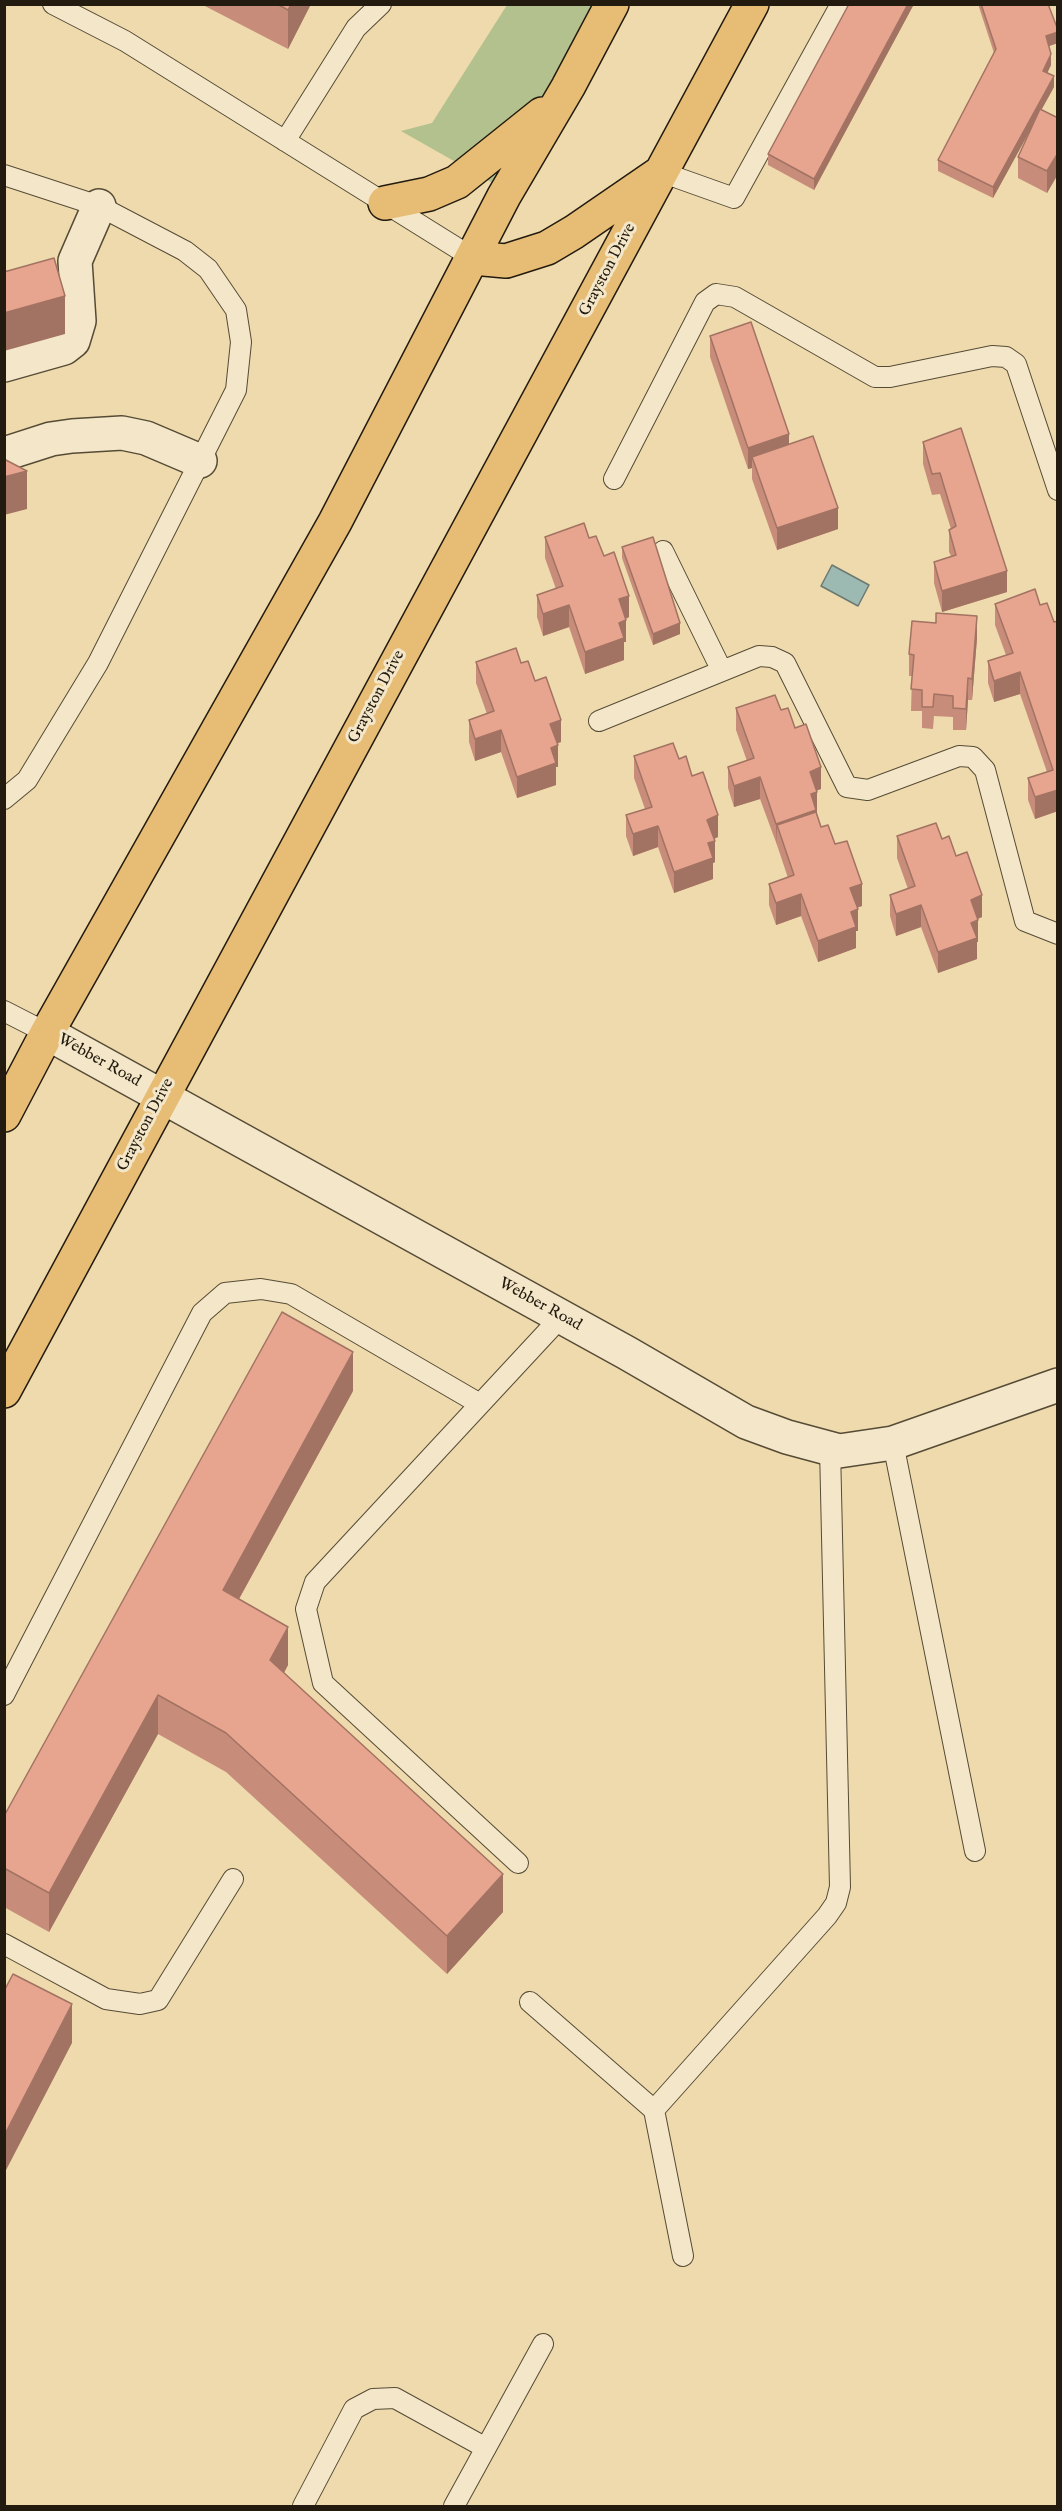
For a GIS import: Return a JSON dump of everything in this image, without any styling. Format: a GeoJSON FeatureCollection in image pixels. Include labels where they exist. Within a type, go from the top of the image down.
{"type":"FeatureCollection","features":[{"type":"Feature","properties":{"kind":"main road"},"geometry":{"type":"LineString","coordinates":[[4,1114],[335,522],[504,196],[568,87],[612,4]]}},
{"type":"Feature","properties":{"kind":"main road","name":"Grayston Drive"},"geometry":{"type":"LineString","coordinates":[[4,1391],[752,4]]}},
{"type":"Feature","properties":{"kind":"main road"},"geometry":{"type":"LineString","coordinates":[[385,203],[429,194],[457,182],[534,123],[568,87]]}},
{"type":"Feature","properties":{"kind":"main road"},"geometry":{"type":"LineString","coordinates":[[473,258],[506,261],[547,248],[661,172]]}},
{"type":"Feature","properties":{"kind":"street"},"geometry":{"type":"LineString","coordinates":[[4,365],[64,348],[73,341],[79,321],[75,261],[99,206]]}},
{"type":"Feature","properties":{"kind":"street"},"geometry":{"type":"LineString","coordinates":[[4,454],[72,435],[122,433],[146,438],[200,461]]}},
{"type":"Feature","properties":{"kind":"street","name":"Webber Road"},"geometry":{"type":"LineString","coordinates":[[48,1033],[746,1422],[787,1437],[839,1450],[893,1443],[1058,1385]]}},
{"type":"Feature","properties":{"kind":"lane"},"geometry":{"type":"LineString","coordinates":[[53,4],[125,41],[473,258]]}},
{"type":"Feature","properties":{"kind":"lane"},"geometry":{"type":"LineString","coordinates":[[285,141],[356,28],[381,4]]}},
{"type":"Feature","properties":{"kind":"lane"},"geometry":{"type":"LineString","coordinates":[[661,172],[735,198],[841,4]]}},
{"type":"Feature","properties":{"kind":"lane"},"geometry":{"type":"LineString","coordinates":[[4,175],[99,206],[185,251],[208,269],[236,310],[241,342],[236,390],[98,663],[27,780],[4,799]]}},
{"type":"Feature","properties":{"kind":"lane"},"geometry":{"type":"LineString","coordinates":[[614,479],[705,302],[716,294],[735,297],[875,377],[890,377],[992,356],[1006,357],[1016,364],[1058,490]]}},
{"type":"Feature","properties":{"kind":"lane"},"geometry":{"type":"LineString","coordinates":[[663,550],[722,671]]}},
{"type":"Feature","properties":{"kind":"lane"},"geometry":{"type":"LineString","coordinates":[[599,721],[759,657],[772,657],[785,663],[847,787],[868,790],[959,756],[973,757],[985,770],[1025,921],[1058,934]]}},
{"type":"Feature","properties":{"kind":"lane"},"geometry":{"type":"LineString","coordinates":[[4,1011],[48,1033]]}},
{"type":"Feature","properties":{"kind":"lane"},"geometry":{"type":"LineString","coordinates":[[4,1695],[9,1675],[202,1313],[225,1293],[261,1289],[291,1294],[480,1404]]}},
{"type":"Feature","properties":{"kind":"lane"},"geometry":{"type":"LineString","coordinates":[[518,1863],[323,1683],[306,1609],[315,1582],[561,1317]]}},
{"type":"Feature","properties":{"kind":"lane"},"geometry":{"type":"LineString","coordinates":[[893,1443],[975,1851]]}},
{"type":"Feature","properties":{"kind":"lane"},"geometry":{"type":"LineString","coordinates":[[654,2110],[827,1916],[836,1903],[840,1887],[830,1448]]}},
{"type":"Feature","properties":{"kind":"lane"},"geometry":{"type":"LineString","coordinates":[[4,1944],[106,1999],[140,2004],[158,2000],[233,1879]]}},
{"type":"Feature","properties":{"kind":"lane"},"geometry":{"type":"LineString","coordinates":[[530,2002],[654,2110],[683,2256]]}},
{"type":"Feature","properties":{"kind":"lane"},"geometry":{"type":"LineString","coordinates":[[454,2506],[543,2344]]}},
{"type":"Feature","properties":{"kind":"lane"},"geometry":{"type":"LineString","coordinates":[[303,2506],[354,2409],[373,2399],[395,2398],[486,2448]]}},
{"type":"Feature","properties":{"kind":"green space"},"geometry":{"type":"Polygon","coordinates":[[[507,5],[614,5],[519,198],[401,131],[432,123],[507,5]]]}},
{"type":"Feature","properties":{"kind":"water"},"geometry":{"type":"Polygon","coordinates":[[[832,565],[869,585],[858,606],[821,586],[832,565]]]}},
{"type":"Feature","properties":{"kind":"building"},"geometry":{"type":"Polygon","coordinates":[[[277,4],[291,4],[288,10],[277,4]]]}},
{"type":"Feature","properties":{"kind":"building"},"geometry":{"type":"Polygon","coordinates":[[[849,4],[908,4],[814,179],[768,154],[849,4]]]}},
{"type":"Feature","properties":{"kind":"building"},"geometry":{"type":"Polygon","coordinates":[[[981,4],[1048,4],[1058,30],[1046,36],[1051,54],[1043,71],[1054,76],[993,187],[938,160],[996,49],[981,4]]]}},
{"type":"Feature","properties":{"kind":"building"},"geometry":{"type":"Polygon","coordinates":[[[1040,109],[1058,118],[1058,153],[1047,171],[1018,157],[1040,109]]]}},
{"type":"Feature","properties":{"kind":"building"},"geometry":{"type":"Polygon","coordinates":[[[54,258],[65,296],[4,313],[4,272],[54,258]]]}},
{"type":"Feature","properties":{"kind":"building"},"geometry":{"type":"Polygon","coordinates":[[[751,322],[789,434],[748,448],[710,336],[751,322]]]}},
{"type":"Feature","properties":{"kind":"building"},"geometry":{"type":"Polygon","coordinates":[[[961,428],[1007,571],[942,591],[934,562],[956,555],[949,530],[956,526],[940,473],[932,474],[923,442],[961,428]]]}},
{"type":"Feature","properties":{"kind":"building"},"geometry":{"type":"Polygon","coordinates":[[[813,436],[838,508],[777,528],[752,457],[813,436]]]}},
{"type":"Feature","properties":{"kind":"building"},"geometry":{"type":"Polygon","coordinates":[[[4,459],[27,471],[4,477],[4,459]]]}},
{"type":"Feature","properties":{"kind":"building"},"geometry":{"type":"Polygon","coordinates":[[[584,523],[589,538],[596,536],[604,556],[614,552],[629,596],[619,599],[626,620],[619,623],[624,638],[585,652],[569,605],[543,614],[537,595],[563,586],[545,537],[584,523]]]}},
{"type":"Feature","properties":{"kind":"building"},"geometry":{"type":"Polygon","coordinates":[[[653,537],[680,623],[653,634],[622,547],[653,537]]]}},
{"type":"Feature","properties":{"kind":"building"},"geometry":{"type":"Polygon","coordinates":[[[1035,589],[1040,605],[1047,603],[1054,622],[1058,621],[1058,790],[1035,797],[1028,778],[1053,770],[1020,672],[994,681],[988,661],[1013,653],[995,604],[1035,589]]]}},
{"type":"Feature","properties":{"kind":"building"},"geometry":{"type":"Polygon","coordinates":[[[936,613],[977,616],[972,679],[968,678],[966,709],[953,708],[953,696],[934,694],[933,707],[922,707],[922,690],[911,689],[914,655],[909,654],[912,621],[936,623],[936,613]]]}},
{"type":"Feature","properties":{"kind":"building"},"geometry":{"type":"Polygon","coordinates":[[[516,648],[521,663],[528,661],[535,681],[546,677],[561,720],[550,724],[558,745],[551,748],[556,763],[517,777],[501,730],[475,739],[469,720],[494,711],[476,662],[516,648]]]}},
{"type":"Feature","properties":{"kind":"building"},"geometry":{"type":"Polygon","coordinates":[[[775,695],[781,710],[788,708],[795,728],[806,724],[821,767],[810,772],[817,792],[811,794],[816,810],[776,824],[760,777],[734,786],[728,767],[754,758],[736,708],[775,695]]]}},
{"type":"Feature","properties":{"kind":"building"},"geometry":{"type":"Polygon","coordinates":[[[673,743],[679,759],[686,756],[692,776],[703,772],[718,815],[707,820],[715,841],[708,843],[713,858],[674,872],[658,826],[633,834],[626,815],[652,807],[634,756],[673,743]]]}},
{"type":"Feature","properties":{"kind":"building"},"geometry":{"type":"Polygon","coordinates":[[[816,812],[821,827],[828,825],[835,844],[847,841],[862,884],[850,888],[858,909],[851,912],[856,927],[818,941],[801,894],[776,903],[769,884],[794,875],[777,825],[816,812]]]}},
{"type":"Feature","properties":{"kind":"building"},"geometry":{"type":"Polygon","coordinates":[[[936,823],[942,839],[949,836],[956,856],[967,852],[982,895],[971,900],[978,920],[971,923],[977,938],[938,952],[921,905],[896,914],[890,895],[915,886],[897,836],[936,823]]]}},
{"type":"Feature","properties":{"kind":"building"},"geometry":{"type":"Polygon","coordinates":[[[282,1312],[353,1352],[223,1590],[288,1627],[270,1660],[503,1874],[447,1936],[226,1733],[158,1695],[49,1893],[4,1868],[4,1816],[282,1312]]]}},
{"type":"Feature","properties":{"kind":"building"},"geometry":{"type":"Polygon","coordinates":[[[13,1974],[72,2004],[4,2136],[4,1991],[13,1974]]]}}]}
